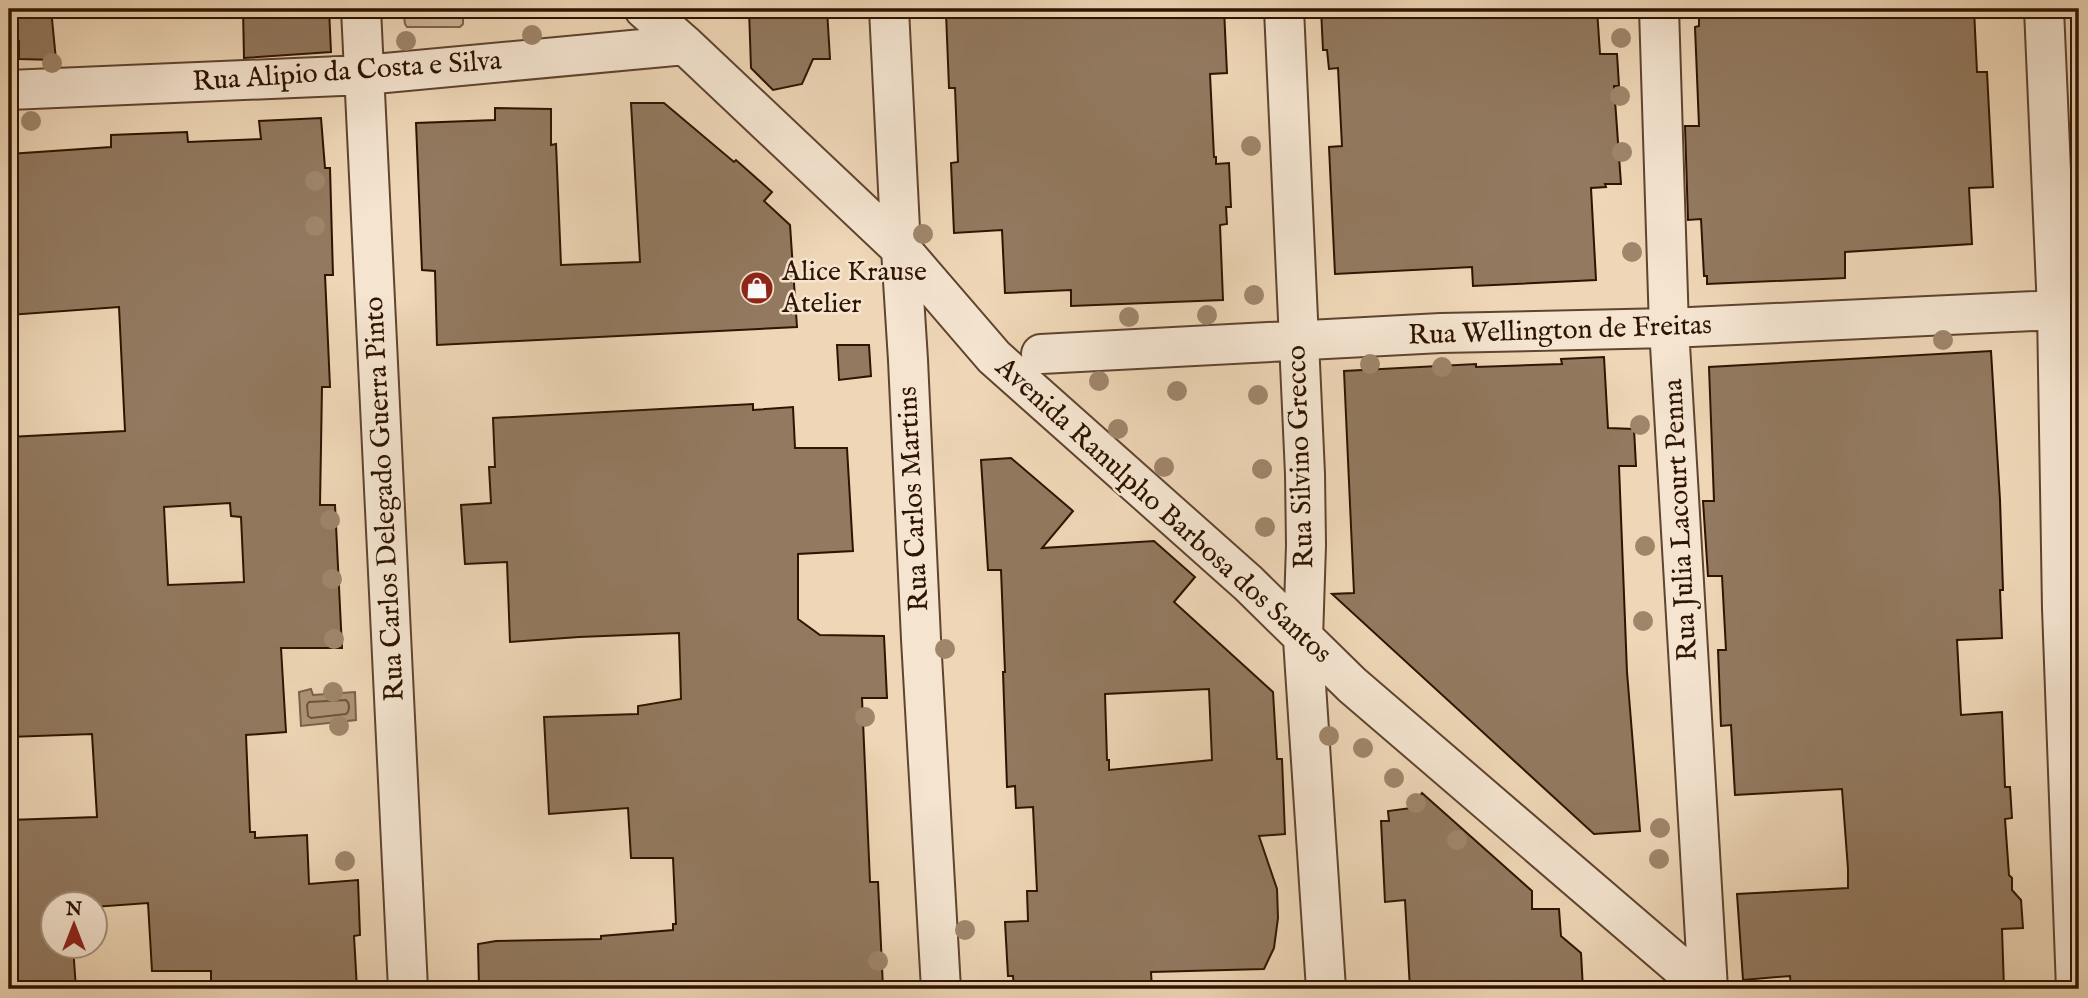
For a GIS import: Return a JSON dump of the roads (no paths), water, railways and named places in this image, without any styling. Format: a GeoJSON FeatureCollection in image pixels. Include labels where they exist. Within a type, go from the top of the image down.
{"type":"FeatureCollection","features":[{"type":"Feature","properties":{"kind":"street","name":"Rua Carlos Delegado Guerra Pinto"},"geometry":{"type":"LineString","coordinates":[[361,9],[408,989]]}},
{"type":"Feature","properties":{"kind":"street","name":"Avenida Ranulpho Barbosa dos Santos"},"geometry":{"type":"LineString","coordinates":[[644,9],[901,249],[994,357],[1248,583],[1352,685],[1707,989]]}},
{"type":"Feature","properties":{"kind":"street","name":"Rua Carlos Martins"},"geometry":{"type":"LineString","coordinates":[[889,9],[941,989]]}},
{"type":"Feature","properties":{"kind":"street","name":"Rua Silvino Grecco"},"geometry":{"type":"LineString","coordinates":[[1284,9],[1306,534],[1303,639],[1326,989]]}},
{"type":"Feature","properties":{"kind":"street","name":"Rua Julia Lacourt Penna"},"geometry":{"type":"LineString","coordinates":[[1659,9],[1670,328],[1707,989]]}},
{"type":"Feature","properties":{"kind":"street"},"geometry":{"type":"LineString","coordinates":[[2044,9],[2068,309],[2062,607],[2076,989]]}},
{"type":"Feature","properties":{"kind":"street","name":"Rua Alipio da Costa e Silva"},"geometry":{"type":"LineString","coordinates":[[9,90],[364,75],[685,46]]}},
{"type":"Feature","properties":{"kind":"street","name":"Rua Wellington de Freitas"},"geometry":{"type":"LineString","coordinates":[[1041,354],[1441,333],[1670,328],[2068,309]]}},
{"type":"Feature","properties":{"kind":"water"},"geometry":{"type":"Polygon","coordinates":[[[311,689],[313,695],[355,692],[356,720],[301,726],[299,692],[311,689]]]}},
{"type":"Feature","properties":{"kind":"place","name":"Alice Krause Atelier"},"geometry":{"type":"Point","coordinates":[757,288]}}]}
